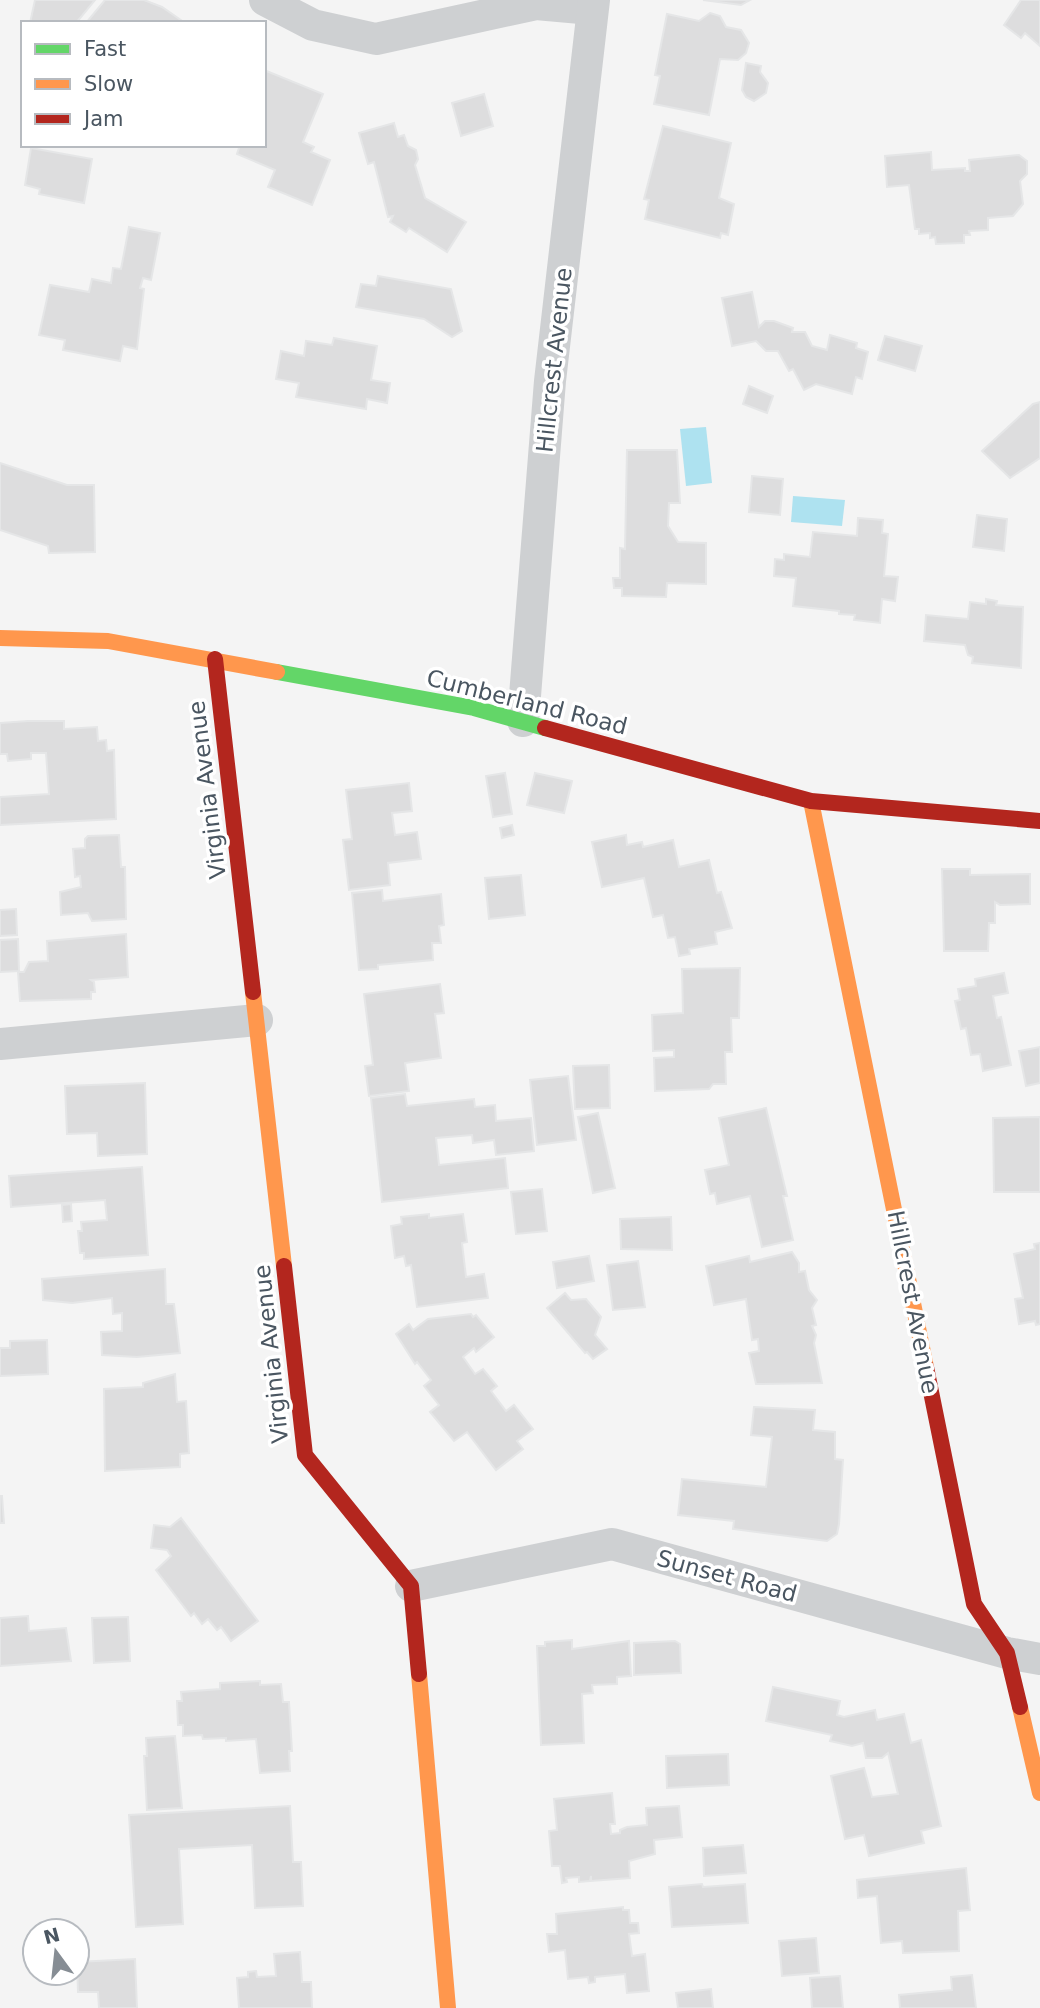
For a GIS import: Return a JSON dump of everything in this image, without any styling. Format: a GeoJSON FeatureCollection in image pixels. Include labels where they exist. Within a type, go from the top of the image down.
{"type":"FeatureCollection","features":[{"type":"Feature","properties":{"kind":"street"},"geometry":{"type":"LineString","coordinates":[[265,0],[313,25],[376,39],[536,4],[593,5]]}},
{"type":"Feature","properties":{"kind":"street","name":"Hillcrest Avenue"},"geometry":{"type":"LineString","coordinates":[[523,721],[550,381],[593,5]]}},
{"type":"Feature","properties":{"kind":"street","name":"Cumberland Road"},"geometry":{"type":"LineString","coordinates":[[0,638],[108,640],[474,708],[811,802],[1040,821]]}},
{"type":"Feature","properties":{"kind":"street","name":"Virginia Avenue"},"geometry":{"type":"LineString","coordinates":[[215,659],[305,1455],[411,1586]]}},
{"type":"Feature","properties":{"kind":"street","name":"Hillcrest Avenue"},"geometry":{"type":"LineString","coordinates":[[811,802],[974,1604],[1007,1654],[1040,1793]]}},
{"type":"Feature","properties":{"kind":"street"},"geometry":{"type":"LineString","coordinates":[[0,1044],[257,1020]]}},
{"type":"Feature","properties":{"kind":"street","name":"Sunset Road"},"geometry":{"type":"LineString","coordinates":[[411,1586],[612,1544],[1007,1654],[1040,1659]]}},
{"type":"Feature","properties":{"kind":"street"},"geometry":{"type":"LineString","coordinates":[[411,1586],[448,2008]]}},
{"type":"Feature","properties":{"kind":"water"},"geometry":{"type":"Polygon","coordinates":[[[706,427],[712,483],[686,486],[680,429],[706,427]]]}},
{"type":"Feature","properties":{"kind":"water"},"geometry":{"type":"Polygon","coordinates":[[[793,496],[845,500],[842,526],[791,522],[793,496]]]}},
{"type":"Feature","properties":{"kind":"building"},"geometry":{"type":"Polygon","coordinates":[[[35,0],[95,0],[78,21],[30,21],[35,0]]]}},
{"type":"Feature","properties":{"kind":"building"},"geometry":{"type":"Polygon","coordinates":[[[105,0],[144,0],[162,7],[182,21],[88,21],[105,0]]]}},
{"type":"Feature","properties":{"kind":"building"},"geometry":{"type":"Polygon","coordinates":[[[703,0],[750,0],[741,5],[703,0]]]}},
{"type":"Feature","properties":{"kind":"building"},"geometry":{"type":"Polygon","coordinates":[[[1021,0],[1040,0],[1040,46],[1025,33],[1021,38],[1004,25],[1021,0]]]}},
{"type":"Feature","properties":{"kind":"building"},"geometry":{"type":"Polygon","coordinates":[[[710,13],[720,16],[726,27],[741,30],[749,43],[746,53],[738,60],[720,59],[709,115],[654,104],[660,76],[655,75],[667,14],[699,21],[710,13]]]}},
{"type":"Feature","properties":{"kind":"building"},"geometry":{"type":"Polygon","coordinates":[[[746,63],[761,66],[760,72],[768,83],[766,93],[754,101],[746,97],[742,90],[746,63]]]}},
{"type":"Feature","properties":{"kind":"building"},"geometry":{"type":"Polygon","coordinates":[[[266,71],[323,94],[303,142],[314,147],[311,152],[330,160],[312,205],[268,187],[275,170],[237,154],[239,147],[266,147],[266,71]]]}},
{"type":"Feature","properties":{"kind":"building"},"geometry":{"type":"Polygon","coordinates":[[[484,94],[493,126],[461,136],[452,103],[484,94]]]}},
{"type":"Feature","properties":{"kind":"building"},"geometry":{"type":"Polygon","coordinates":[[[394,123],[398,137],[404,135],[408,146],[416,150],[418,159],[415,165],[425,198],[466,222],[447,252],[409,228],[406,232],[390,222],[393,216],[388,217],[374,162],[368,164],[359,133],[394,123]]]}},
{"type":"Feature","properties":{"kind":"building"},"geometry":{"type":"Polygon","coordinates":[[[663,126],[731,143],[719,198],[734,204],[728,235],[721,233],[720,238],[645,219],[649,200],[644,199],[663,126]]]}},
{"type":"Feature","properties":{"kind":"building"},"geometry":{"type":"Polygon","coordinates":[[[31,148],[92,159],[84,203],[39,194],[40,189],[25,185],[31,148]]]}},
{"type":"Feature","properties":{"kind":"building"},"geometry":{"type":"Polygon","coordinates":[[[931,152],[932,170],[965,168],[965,171],[970,171],[969,160],[1019,155],[1027,161],[1027,174],[1020,181],[1023,204],[1013,216],[988,218],[988,230],[969,231],[970,235],[964,235],[964,243],[936,244],[935,237],[930,238],[930,233],[919,234],[919,229],[915,229],[909,185],[887,187],[885,156],[931,152]]]}},
{"type":"Feature","properties":{"kind":"building"},"geometry":{"type":"Polygon","coordinates":[[[129,227],[160,233],[151,280],[143,278],[140,288],[144,289],[137,349],[123,346],[120,361],[63,350],[65,340],[39,335],[50,285],[89,292],[92,279],[111,283],[113,268],[121,269],[129,227]]]}},
{"type":"Feature","properties":{"kind":"building"},"geometry":{"type":"Polygon","coordinates":[[[378,276],[451,289],[462,331],[452,337],[424,319],[356,307],[361,284],[376,286],[378,276]]]}},
{"type":"Feature","properties":{"kind":"building"},"geometry":{"type":"Polygon","coordinates":[[[752,292],[759,327],[765,321],[774,321],[793,328],[792,332],[805,332],[812,346],[827,350],[830,335],[857,343],[856,348],[868,352],[862,379],[856,377],[852,394],[816,384],[804,390],[793,369],[789,371],[778,351],[766,351],[756,341],[732,346],[722,298],[752,292]]]}},
{"type":"Feature","properties":{"kind":"building"},"geometry":{"type":"Polygon","coordinates":[[[885,336],[922,346],[915,371],[878,360],[885,336]]]}},
{"type":"Feature","properties":{"kind":"building"},"geometry":{"type":"Polygon","coordinates":[[[334,338],[377,346],[371,380],[390,383],[387,403],[367,399],[366,409],[296,397],[299,383],[276,379],[281,351],[304,356],[306,341],[332,345],[334,338]]]}},
{"type":"Feature","properties":{"kind":"building"},"geometry":{"type":"Polygon","coordinates":[[[749,386],[773,396],[767,413],[743,404],[749,386]]]}},
{"type":"Feature","properties":{"kind":"building"},"geometry":{"type":"Polygon","coordinates":[[[1040,402],[1040,458],[1010,478],[982,451],[1033,404],[1040,402]]]}},
{"type":"Feature","properties":{"kind":"building"},"geometry":{"type":"Polygon","coordinates":[[[627,450],[677,450],[680,503],[669,503],[668,526],[678,542],[706,543],[706,584],[667,583],[666,597],[622,596],[622,588],[614,588],[613,578],[620,578],[620,548],[625,549],[627,450]]]}},
{"type":"Feature","properties":{"kind":"building"},"geometry":{"type":"Polygon","coordinates":[[[0,463],[67,485],[94,485],[95,552],[49,553],[48,546],[0,530],[0,463]]]}},
{"type":"Feature","properties":{"kind":"building"},"geometry":{"type":"Polygon","coordinates":[[[752,476],[783,479],[780,515],[749,512],[752,476]]]}},
{"type":"Feature","properties":{"kind":"building"},"geometry":{"type":"Polygon","coordinates":[[[977,515],[1007,519],[1004,551],[973,547],[977,515]]]}},
{"type":"Feature","properties":{"kind":"building"},"geometry":{"type":"Polygon","coordinates":[[[858,518],[883,520],[882,533],[888,534],[884,576],[898,577],[895,601],[882,599],[880,623],[854,620],[855,615],[839,614],[839,611],[793,606],[796,578],[774,576],[775,559],[784,560],[784,554],[810,557],[813,532],[857,536],[858,518]]]}},
{"type":"Feature","properties":{"kind":"building"},"geometry":{"type":"Polygon","coordinates":[[[986,599],[997,601],[996,605],[1023,607],[1021,668],[972,663],[973,657],[968,655],[965,645],[924,641],[926,615],[968,619],[970,602],[986,604],[986,599]]]}},
{"type":"Feature","properties":{"kind":"building"},"geometry":{"type":"Polygon","coordinates":[[[64,721],[64,729],[97,727],[98,741],[106,740],[107,751],[114,750],[116,819],[0,825],[0,797],[49,794],[46,753],[31,753],[31,759],[8,761],[7,754],[0,754],[0,723],[64,721]]]}},
{"type":"Feature","properties":{"kind":"building"},"geometry":{"type":"Polygon","coordinates":[[[505,773],[512,814],[493,817],[486,776],[505,773]]]}},
{"type":"Feature","properties":{"kind":"building"},"geometry":{"type":"Polygon","coordinates":[[[535,773],[572,781],[564,813],[527,805],[535,773]]]}},
{"type":"Feature","properties":{"kind":"building"},"geometry":{"type":"Polygon","coordinates":[[[409,783],[412,811],[392,813],[395,835],[417,832],[421,859],[388,863],[390,885],[349,890],[343,840],[352,839],[346,790],[409,783]]]}},
{"type":"Feature","properties":{"kind":"building"},"geometry":{"type":"Polygon","coordinates":[[[512,825],[514,835],[502,838],[500,828],[512,825]]]}},
{"type":"Feature","properties":{"kind":"building"},"geometry":{"type":"Polygon","coordinates":[[[119,835],[121,867],[125,867],[126,919],[92,921],[88,913],[61,915],[60,892],[81,887],[80,876],[75,877],[73,849],[85,848],[85,839],[88,836],[119,835]]]}},
{"type":"Feature","properties":{"kind":"building"},"geometry":{"type":"Polygon","coordinates":[[[626,835],[627,845],[642,842],[643,847],[673,840],[679,867],[709,860],[717,893],[721,892],[732,928],[715,932],[717,944],[689,949],[690,954],[679,956],[675,937],[668,938],[663,915],[653,917],[644,878],[602,887],[592,842],[626,835]]]}},
{"type":"Feature","properties":{"kind":"building"},"geometry":{"type":"Polygon","coordinates":[[[942,869],[970,869],[970,875],[1030,874],[1030,904],[1000,905],[995,902],[995,923],[989,923],[988,951],[944,951],[942,869]]]}},
{"type":"Feature","properties":{"kind":"building"},"geometry":{"type":"Polygon","coordinates":[[[521,875],[525,915],[489,919],[485,878],[521,875]]]}},
{"type":"Feature","properties":{"kind":"building"},"geometry":{"type":"Polygon","coordinates":[[[382,890],[383,901],[441,894],[444,925],[439,926],[441,943],[432,943],[433,960],[378,965],[378,969],[359,970],[352,893],[382,890]]]}},
{"type":"Feature","properties":{"kind":"building"},"geometry":{"type":"Polygon","coordinates":[[[16,909],[17,935],[0,936],[0,910],[16,909]]]}},
{"type":"Feature","properties":{"kind":"building"},"geometry":{"type":"Polygon","coordinates":[[[126,934],[128,977],[91,980],[94,982],[95,992],[91,992],[91,999],[20,1001],[18,972],[24,972],[29,962],[48,961],[47,941],[126,934]]]}},
{"type":"Feature","properties":{"kind":"building"},"geometry":{"type":"Polygon","coordinates":[[[18,939],[19,971],[0,972],[0,940],[18,939]]]}},
{"type":"Feature","properties":{"kind":"building"},"geometry":{"type":"Polygon","coordinates":[[[740,968],[739,1018],[731,1018],[732,1052],[725,1052],[726,1084],[713,1084],[709,1089],[655,1091],[654,1058],[674,1057],[674,1050],[653,1051],[652,1015],[683,1013],[682,969],[740,968]]]}},
{"type":"Feature","properties":{"kind":"building"},"geometry":{"type":"Polygon","coordinates":[[[1004,973],[1008,993],[993,996],[997,1018],[1001,1017],[1011,1065],[983,1071],[980,1054],[971,1055],[966,1028],[961,1029],[955,1001],[960,1000],[958,989],[976,986],[975,979],[1004,973]]]}},
{"type":"Feature","properties":{"kind":"building"},"geometry":{"type":"Polygon","coordinates":[[[440,984],[444,1013],[435,1014],[441,1058],[405,1063],[409,1091],[369,1096],[365,1066],[373,1065],[364,994],[440,984]]]}},
{"type":"Feature","properties":{"kind":"building"},"geometry":{"type":"Polygon","coordinates":[[[1040,1047],[1040,1083],[1026,1086],[1019,1051],[1040,1047]]]}},
{"type":"Feature","properties":{"kind":"building"},"geometry":{"type":"Polygon","coordinates":[[[609,1065],[610,1108],[575,1109],[573,1066],[609,1065]]]}},
{"type":"Feature","properties":{"kind":"building"},"geometry":{"type":"Polygon","coordinates":[[[568,1076],[576,1140],[537,1145],[530,1080],[568,1076]]]}},
{"type":"Feature","properties":{"kind":"building"},"geometry":{"type":"Polygon","coordinates":[[[145,1083],[147,1154],[98,1156],[97,1133],[67,1134],[65,1086],[145,1083]]]}},
{"type":"Feature","properties":{"kind":"building"},"geometry":{"type":"Polygon","coordinates":[[[405,1094],[407,1106],[474,1099],[475,1107],[495,1105],[496,1121],[531,1118],[534,1151],[496,1155],[494,1140],[473,1143],[472,1135],[436,1138],[439,1165],[505,1158],[508,1188],[382,1202],[371,1098],[405,1094]]]}},
{"type":"Feature","properties":{"kind":"building"},"geometry":{"type":"Polygon","coordinates":[[[766,1108],[787,1196],[783,1196],[793,1240],[762,1247],[750,1196],[717,1204],[715,1193],[710,1194],[705,1170],[729,1165],[719,1118],[766,1108]]]}},
{"type":"Feature","properties":{"kind":"building"},"geometry":{"type":"Polygon","coordinates":[[[598,1113],[615,1188],[593,1193],[578,1117],[598,1113]]]}},
{"type":"Feature","properties":{"kind":"building"},"geometry":{"type":"Polygon","coordinates":[[[1040,1117],[1040,1192],[994,1192],[993,1118],[1040,1117]]]}},
{"type":"Feature","properties":{"kind":"building"},"geometry":{"type":"Polygon","coordinates":[[[142,1167],[148,1255],[84,1259],[84,1253],[80,1253],[78,1231],[82,1231],[81,1222],[107,1220],[105,1200],[11,1207],[9,1176],[142,1167]]]}},
{"type":"Feature","properties":{"kind":"building"},"geometry":{"type":"Polygon","coordinates":[[[542,1189],[547,1231],[516,1234],[511,1192],[542,1189]]]}},
{"type":"Feature","properties":{"kind":"building"},"geometry":{"type":"Polygon","coordinates":[[[71,1204],[72,1221],[63,1222],[62,1205],[71,1204]]]}},
{"type":"Feature","properties":{"kind":"building"},"geometry":{"type":"Polygon","coordinates":[[[429,1214],[429,1218],[463,1214],[467,1242],[462,1243],[466,1277],[484,1274],[488,1298],[417,1307],[411,1265],[406,1266],[404,1256],[395,1258],[391,1226],[402,1224],[401,1217],[429,1214]]]}},
{"type":"Feature","properties":{"kind":"building"},"geometry":{"type":"Polygon","coordinates":[[[671,1217],[672,1250],[621,1249],[620,1219],[671,1217]]]}},
{"type":"Feature","properties":{"kind":"building"},"geometry":{"type":"Polygon","coordinates":[[[1040,1243],[1040,1324],[1036,1325],[1035,1321],[1019,1324],[1015,1299],[1023,1298],[1014,1254],[1035,1249],[1034,1244],[1040,1243]]]}},
{"type":"Feature","properties":{"kind":"building"},"geometry":{"type":"Polygon","coordinates":[[[792,1252],[799,1263],[799,1272],[805,1271],[809,1290],[817,1300],[812,1308],[816,1325],[812,1326],[816,1335],[814,1343],[822,1383],[756,1384],[749,1353],[759,1351],[758,1339],[752,1340],[746,1299],[714,1305],[706,1266],[749,1256],[750,1262],[792,1252]]]}},
{"type":"Feature","properties":{"kind":"building"},"geometry":{"type":"Polygon","coordinates":[[[589,1256],[594,1281],[557,1288],[553,1262],[589,1256]]]}},
{"type":"Feature","properties":{"kind":"building"},"geometry":{"type":"Polygon","coordinates":[[[638,1261],[645,1307],[613,1310],[607,1265],[638,1261]]]}},
{"type":"Feature","properties":{"kind":"building"},"geometry":{"type":"Polygon","coordinates":[[[165,1269],[166,1304],[174,1304],[180,1353],[137,1357],[102,1355],[101,1332],[122,1331],[122,1313],[113,1314],[112,1298],[72,1303],[43,1300],[42,1279],[165,1269]]]}},
{"type":"Feature","properties":{"kind":"building"},"geometry":{"type":"Polygon","coordinates":[[[565,1293],[571,1300],[586,1299],[601,1317],[595,1335],[607,1349],[593,1359],[547,1308],[565,1293]]]}},
{"type":"Feature","properties":{"kind":"building"},"geometry":{"type":"Polygon","coordinates":[[[471,1314],[473,1317],[476,1315],[494,1337],[476,1352],[474,1348],[463,1357],[475,1374],[483,1369],[497,1386],[491,1391],[506,1411],[514,1405],[533,1429],[517,1441],[523,1449],[496,1470],[467,1432],[454,1441],[430,1412],[439,1405],[424,1386],[431,1380],[417,1362],[415,1364],[396,1334],[409,1324],[413,1330],[428,1319],[471,1314]]]}},
{"type":"Feature","properties":{"kind":"building"},"geometry":{"type":"Polygon","coordinates":[[[47,1340],[48,1374],[0,1376],[0,1348],[10,1348],[10,1341],[47,1340]]]}},
{"type":"Feature","properties":{"kind":"building"},"geometry":{"type":"Polygon","coordinates":[[[175,1374],[177,1402],[186,1401],[189,1453],[180,1454],[180,1467],[105,1471],[104,1389],[143,1387],[143,1383],[175,1374]]]}},
{"type":"Feature","properties":{"kind":"building"},"geometry":{"type":"Polygon","coordinates":[[[754,1407],[815,1410],[813,1430],[835,1432],[835,1459],[843,1460],[839,1524],[837,1534],[827,1541],[733,1529],[734,1521],[678,1515],[682,1479],[766,1487],[772,1437],[751,1435],[754,1407]]]}},
{"type":"Feature","properties":{"kind":"building"},"geometry":{"type":"Polygon","coordinates":[[[2,1496],[4,1523],[0,1523],[2,1496]]]}},
{"type":"Feature","properties":{"kind":"building"},"geometry":{"type":"Polygon","coordinates":[[[181,1518],[258,1621],[231,1641],[221,1627],[217,1630],[208,1619],[202,1624],[194,1613],[191,1616],[156,1570],[171,1556],[167,1550],[151,1548],[154,1525],[170,1527],[181,1518]]]}},
{"type":"Feature","properties":{"kind":"building"},"geometry":{"type":"Polygon","coordinates":[[[28,1616],[29,1631],[66,1628],[71,1661],[0,1666],[0,1618],[28,1616]]]}},
{"type":"Feature","properties":{"kind":"building"},"geometry":{"type":"Polygon","coordinates":[[[128,1617],[130,1661],[94,1663],[92,1618],[128,1617]]]}},
{"type":"Feature","properties":{"kind":"building"},"geometry":{"type":"Polygon","coordinates":[[[572,1640],[572,1649],[629,1641],[631,1676],[617,1677],[617,1684],[592,1685],[593,1693],[582,1694],[584,1743],[541,1745],[537,1646],[545,1646],[545,1642],[572,1640]]]}},
{"type":"Feature","properties":{"kind":"building"},"geometry":{"type":"Polygon","coordinates":[[[675,1641],[680,1644],[681,1673],[634,1675],[634,1643],[675,1641]]]}},
{"type":"Feature","properties":{"kind":"building"},"geometry":{"type":"Polygon","coordinates":[[[260,1681],[260,1685],[281,1684],[283,1702],[289,1702],[292,1751],[289,1751],[290,1771],[260,1773],[256,1739],[226,1741],[226,1738],[203,1739],[202,1735],[183,1736],[183,1725],[178,1725],[177,1701],[182,1701],[181,1692],[220,1689],[220,1683],[260,1681]]]}},
{"type":"Feature","properties":{"kind":"building"},"geometry":{"type":"Polygon","coordinates":[[[773,1687],[840,1701],[837,1715],[844,1717],[875,1710],[877,1720],[904,1714],[911,1743],[921,1740],[941,1826],[921,1831],[924,1843],[869,1856],[864,1835],[845,1839],[831,1776],[864,1768],[872,1797],[898,1794],[888,1753],[882,1758],[866,1758],[863,1743],[852,1746],[830,1741],[832,1735],[766,1721],[773,1687]]]}},
{"type":"Feature","properties":{"kind":"building"},"geometry":{"type":"Polygon","coordinates":[[[175,1736],[182,1808],[147,1810],[144,1756],[147,1756],[146,1738],[175,1736]]]}},
{"type":"Feature","properties":{"kind":"building"},"geometry":{"type":"Polygon","coordinates":[[[728,1754],[729,1785],[667,1788],[666,1756],[728,1754]]]}},
{"type":"Feature","properties":{"kind":"building"},"geometry":{"type":"Polygon","coordinates":[[[612,1793],[615,1824],[610,1824],[611,1834],[620,1833],[620,1830],[627,1827],[647,1825],[646,1808],[679,1806],[682,1837],[654,1840],[655,1854],[629,1861],[630,1878],[591,1881],[591,1876],[590,1881],[579,1882],[579,1877],[566,1878],[567,1882],[562,1883],[560,1866],[552,1866],[549,1831],[557,1830],[554,1799],[612,1793]]]}},
{"type":"Feature","properties":{"kind":"building"},"geometry":{"type":"Polygon","coordinates":[[[290,1806],[293,1862],[301,1862],[303,1906],[255,1908],[252,1845],[179,1849],[183,1924],[136,1927],[129,1815],[290,1806]]]}},
{"type":"Feature","properties":{"kind":"building"},"geometry":{"type":"Polygon","coordinates":[[[743,1845],[746,1873],[704,1876],[703,1848],[743,1845]]]}},
{"type":"Feature","properties":{"kind":"building"},"geometry":{"type":"Polygon","coordinates":[[[966,1868],[970,1910],[958,1911],[959,1951],[903,1953],[902,1941],[881,1943],[877,1896],[858,1898],[857,1880],[966,1868]]]}},
{"type":"Feature","properties":{"kind":"building"},"geometry":{"type":"Polygon","coordinates":[[[702,1884],[703,1887],[745,1884],[748,1923],[672,1927],[669,1887],[702,1884]]]}},
{"type":"Feature","properties":{"kind":"building"},"geometry":{"type":"Polygon","coordinates":[[[623,1907],[623,1910],[629,1910],[630,1923],[638,1923],[639,1933],[629,1934],[632,1956],[645,1954],[649,1991],[627,1993],[625,1974],[595,1977],[595,1982],[589,1983],[588,1977],[568,1979],[565,1950],[549,1952],[547,1934],[557,1934],[556,1914],[623,1907]]]}},
{"type":"Feature","properties":{"kind":"building"},"geometry":{"type":"Polygon","coordinates":[[[816,1938],[819,1973],[782,1976],[779,1941],[816,1938]]]}},
{"type":"Feature","properties":{"kind":"building"},"geometry":{"type":"Polygon","coordinates":[[[300,1952],[302,1982],[311,1982],[312,2008],[239,2008],[237,1978],[248,1977],[248,1972],[256,1971],[257,1977],[276,1976],[274,1954],[300,1952]]]}},
{"type":"Feature","properties":{"kind":"building"},"geometry":{"type":"Polygon","coordinates":[[[135,1959],[137,2008],[99,2008],[98,1992],[78,1992],[78,1987],[91,1987],[91,1961],[135,1959]]]}},
{"type":"Feature","properties":{"kind":"building"},"geometry":{"type":"Polygon","coordinates":[[[972,1975],[976,2008],[900,2008],[899,1995],[952,1990],[951,1977],[972,1975]]]}},
{"type":"Feature","properties":{"kind":"building"},"geometry":{"type":"Polygon","coordinates":[[[840,1976],[843,2008],[812,2008],[810,1978],[840,1976]]]}},
{"type":"Feature","properties":{"kind":"building"},"geometry":{"type":"Polygon","coordinates":[[[711,1989],[713,2008],[678,2008],[676,1993],[711,1989]]]}},
{"type":"Feature","properties":{"kind":"traffic: fast"},"geometry":{"type":"LineString","coordinates":[[277,672],[474,708],[545,728]]}},
{"type":"Feature","properties":{"kind":"traffic: slow"},"geometry":{"type":"LineString","coordinates":[[0,638],[108,641],[277,672]]}},
{"type":"Feature","properties":{"kind":"traffic: slow"},"geometry":{"type":"LineString","coordinates":[[811,801],[926,1367]]}},
{"type":"Feature","properties":{"kind":"traffic: slow"},"geometry":{"type":"LineString","coordinates":[[253,992],[284,1266]]}},
{"type":"Feature","properties":{"kind":"traffic: slow"},"geometry":{"type":"LineString","coordinates":[[419,1674],[448,2008]]}},
{"type":"Feature","properties":{"kind":"traffic: slow"},"geometry":{"type":"LineString","coordinates":[[1020,1707],[1040,1793]]}},
{"type":"Feature","properties":{"kind":"traffic: jam"},"geometry":{"type":"LineString","coordinates":[[215,659],[253,992]]}},
{"type":"Feature","properties":{"kind":"traffic: jam"},"geometry":{"type":"LineString","coordinates":[[545,728],[811,801],[1040,821]]}},
{"type":"Feature","properties":{"kind":"traffic: jam"},"geometry":{"type":"LineString","coordinates":[[284,1266],[305,1455],[411,1586],[419,1674]]}},
{"type":"Feature","properties":{"kind":"traffic: jam"},"geometry":{"type":"LineString","coordinates":[[926,1367],[974,1604],[1007,1653],[1020,1707]]}}]}
